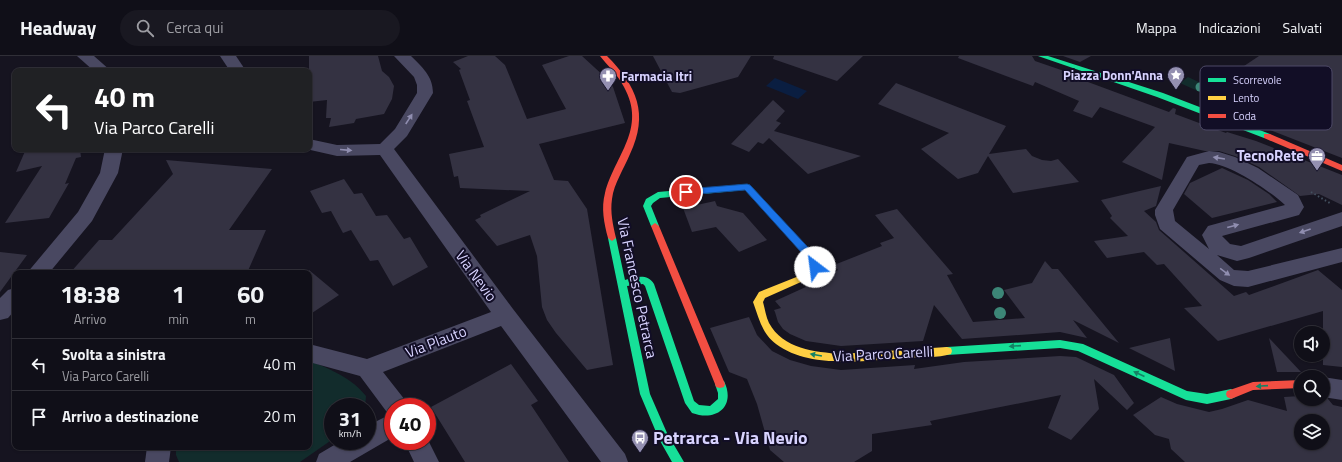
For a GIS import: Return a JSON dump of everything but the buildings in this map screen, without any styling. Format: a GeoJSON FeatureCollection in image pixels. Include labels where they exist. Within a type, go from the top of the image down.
{"type":"FeatureCollection","features":[{"type":"Feature","properties":{"kind":"street"},"geometry":{"type":"LineString","coordinates":[[85,56],[99,68]]}},
{"type":"Feature","properties":{"kind":"street"},"geometry":{"type":"LineString","coordinates":[[228,56],[236,68]]}},
{"type":"Feature","properties":{"kind":"street"},"geometry":{"type":"LineString","coordinates":[[312,145],[349,151],[384,149],[401,132],[424,93],[425,85],[421,75],[402,56]]}},
{"type":"Feature","properties":{"kind":"street","name":"Via Francesco Petrarca"},"geometry":{"type":"LineString","coordinates":[[603,56],[621,74],[631,89],[636,106],[637,124],[632,142],[609,190],[607,217],[623,284],[645,394],[663,436],[678,462]]}},
{"type":"Feature","properties":{"kind":"street"},"geometry":{"type":"LineString","coordinates":[[1041,56],[1160,95],[1200,111]]}},
{"type":"Feature","properties":{"kind":"street"},"geometry":{"type":"LineString","coordinates":[[1250,130],[1342,168]]}},
{"type":"Feature","properties":{"kind":"street","name":"Via Nevio"},"geometry":{"type":"LineString","coordinates":[[384,149],[505,315],[616,462]]}},
{"type":"Feature","properties":{"kind":"street"},"geometry":{"type":"LineString","coordinates":[[40,270],[86,216],[108,173],[113,152]]}},
{"type":"Feature","properties":{"kind":"street"},"geometry":{"type":"LineString","coordinates":[[1342,219],[1242,253],[1236,254],[1224,250],[1213,240],[1212,235],[1215,231],[1292,210],[1295,207],[1291,200],[1238,164],[1219,158],[1209,157],[1193,161],[1164,210],[1167,224],[1227,275],[1234,278],[1248,279],[1342,255]]}},
{"type":"Feature","properties":{"kind":"street","name":"Via Parco Carelli"},"geometry":{"type":"LineString","coordinates":[[623,284],[638,280],[645,280],[649,284],[690,403],[696,410],[712,411],[722,402],[724,396],[648,206],[649,201],[658,195],[747,187],[815,261],[815,267],[807,276],[762,295],[758,302],[766,326],[774,337],[805,353],[841,358],[1060,344],[1079,347],[1186,395],[1207,399],[1222,397],[1253,386],[1294,384]]}},
{"type":"Feature","properties":{"kind":"street"},"geometry":{"type":"LineString","coordinates":[[0,312],[12,299]]}},
{"type":"Feature","properties":{"kind":"street","name":"Via Plauto"},"geometry":{"type":"LineString","coordinates":[[367,369],[505,315]]}},
{"type":"Feature","properties":{"kind":"street"},"geometry":{"type":"LineString","coordinates":[[312,354],[367,369],[390,398]]}},
{"type":"Feature","properties":{"kind":"street"},"geometry":{"type":"LineString","coordinates":[[1330,388],[1342,390]]}},
{"type":"Feature","properties":{"kind":"street"},"geometry":{"type":"LineString","coordinates":[[157,462],[159,450]]}},
{"type":"Feature","properties":{"kind":"street"},"geometry":{"type":"LineString","coordinates":[[328,462],[348,450]]}},
{"type":"Feature","properties":{"kind":"street"},"geometry":{"type":"LineString","coordinates":[[421,450],[427,462]]}},
{"type":"Feature","properties":{"kind":"green space"},"geometry":{"type":"Polygon","coordinates":[[[1188,77],[1200,83],[1200,92],[1180,83],[1188,77]]]}},
{"type":"Feature","properties":{"kind":"green space"},"geometry":{"type":"Polygon","coordinates":[[[312,362],[348,379],[366,396],[366,398],[324,398],[324,445],[300,462],[179,462],[176,455],[176,450],[312,450],[312,362]]]}},
{"type":"Feature","properties":{"kind":"water"},"geometry":{"type":"Polygon","coordinates":[[[775,78],[807,91],[798,99],[766,86],[775,78]]]}},
{"type":"Feature","properties":{"kind":"traffic: fast"},"geometry":{"type":"LineString","coordinates":[[1041,56],[1160,95],[1200,110]]}},
{"type":"Feature","properties":{"kind":"traffic: fast"},"geometry":{"type":"LineString","coordinates":[[1251,130],[1267,136]]}},
{"type":"Feature","properties":{"kind":"traffic: fast"},"geometry":{"type":"LineString","coordinates":[[655,226],[647,206],[649,201],[658,195],[747,187],[790,234]]}},
{"type":"Feature","properties":{"kind":"traffic: fast"},"geometry":{"type":"LineString","coordinates":[[612,238],[645,394],[663,436],[678,462]]}},
{"type":"Feature","properties":{"kind":"traffic: fast"},"geometry":{"type":"LineString","coordinates":[[623,284],[638,280],[645,280],[649,284],[690,403],[696,410],[712,411],[719,405],[723,399],[720,384]]}},
{"type":"Feature","properties":{"kind":"traffic: fast"},"geometry":{"type":"LineString","coordinates":[[947,351],[1060,344],[1079,347],[1186,395],[1207,399],[1231,394]]}},
{"type":"Feature","properties":{"kind":"traffic: slow"},"geometry":{"type":"LineString","coordinates":[[790,234],[815,261],[815,267],[807,276],[762,295],[758,302],[766,326],[772,335],[780,342],[809,354],[841,358],[947,351]]}},
{"type":"Feature","properties":{"kind":"traffic: jam"},"geometry":{"type":"LineString","coordinates":[[603,56],[613,66],[628,87],[636,109],[634,134],[627,154],[613,181],[609,193],[607,204],[609,227],[612,238]]}},
{"type":"Feature","properties":{"kind":"traffic: jam"},"geometry":{"type":"LineString","coordinates":[[1267,136],[1342,168]]}},
{"type":"Feature","properties":{"kind":"traffic: jam"},"geometry":{"type":"LineString","coordinates":[[655,226],[720,384]]}},
{"type":"Feature","properties":{"kind":"traffic: jam"},"geometry":{"type":"LineString","coordinates":[[1231,394],[1253,386],[1294,384]]}},
{"type":"Feature","properties":{"kind":"place","name":"Piazza Donn'Anna"},"geometry":{"type":"Point","coordinates":[1176,90]}},
{"type":"Feature","properties":{"kind":"place","name":"Farmacia Itri"},"geometry":{"type":"Point","coordinates":[608,91]}},
{"type":"Feature","properties":{"kind":"place","name":"TecnoRete"},"geometry":{"type":"Point","coordinates":[1317,171]}},
{"type":"Feature","properties":{"kind":"place","name":"Petrarca - Via Nevio"},"geometry":{"type":"Point","coordinates":[640,453]}},
{"type":"Feature","properties":{"kind":"route"},"geometry":{"type":"LineString","coordinates":[[686,192],[743,186],[747,187],[815,261],[815,267]]}}]}
